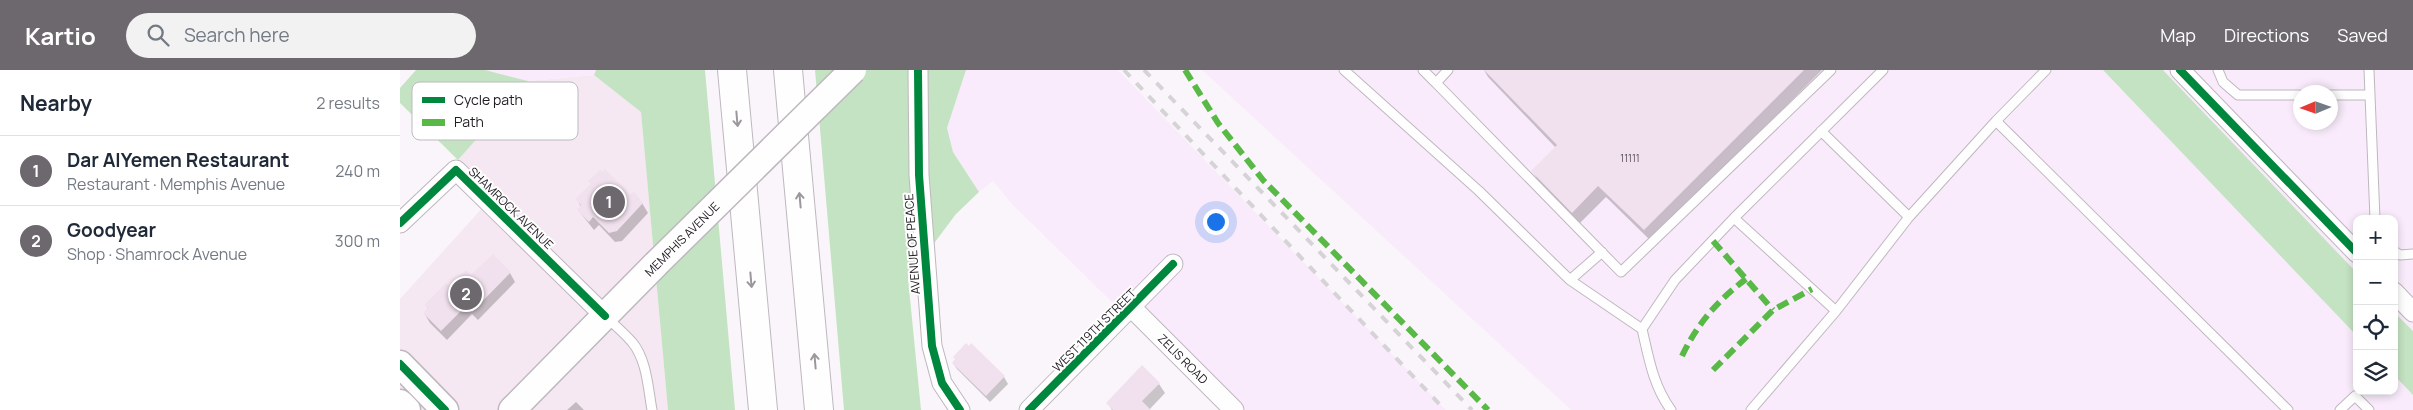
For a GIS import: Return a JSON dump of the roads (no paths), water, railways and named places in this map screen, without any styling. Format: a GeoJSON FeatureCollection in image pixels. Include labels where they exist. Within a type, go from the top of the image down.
{"type":"FeatureCollection","features":[{"type":"Feature","properties":{"kind":"highway"},"geometry":{"type":"LineString","coordinates":[[732,70],[763,410]]}},
{"type":"Feature","properties":{"kind":"highway"},"geometry":{"type":"LineString","coordinates":[[788,70],[819,410]]}},
{"type":"Feature","properties":{"kind":"main road","name":"MEMPHIS AVENUE"},"geometry":{"type":"LineString","coordinates":[[512,410],[656,264],[853,70]]}},
{"type":"Feature","properties":{"kind":"main road"},"geometry":{"type":"LineString","coordinates":[[400,364],[445,410]]}},
{"type":"Feature","properties":{"kind":"main road"},"geometry":{"type":"LineString","coordinates":[[400,403],[407,410]]}},
{"type":"Feature","properties":{"kind":"street","name":"AVENUE OF PEACE"},"geometry":{"type":"LineString","coordinates":[[918,70],[919,175],[932,346],[942,383],[960,410]]}},
{"type":"Feature","properties":{"kind":"street"},"geometry":{"type":"LineString","coordinates":[[2180,70],[2353,250]]}},
{"type":"Feature","properties":{"kind":"street","name":"SHAMROCK AVENUE"},"geometry":{"type":"LineString","coordinates":[[400,223],[456,170],[605,316]]}},
{"type":"Feature","properties":{"kind":"street","name":"WEST 119TH STREET"},"geometry":{"type":"LineString","coordinates":[[1029,410],[1174,264]]}},
{"type":"Feature","properties":{"kind":"street"},"geometry":{"type":"LineString","coordinates":[[2398,296],[2413,312]]}},
{"type":"Feature","properties":{"kind":"street","name":"ZELIS ROAD"},"geometry":{"type":"LineString","coordinates":[[1132,308],[1234,410]]}},
{"type":"Feature","properties":{"kind":"lane"},"geometry":{"type":"LineString","coordinates":[[1344,70],[1479,191],[1570,280],[1642,329],[1652,375],[1660,395],[1671,410]]}},
{"type":"Feature","properties":{"kind":"lane"},"geometry":{"type":"LineString","coordinates":[[1423,70],[1621,272],[1830,70]]}},
{"type":"Feature","properties":{"kind":"lane"},"geometry":{"type":"LineString","coordinates":[[1436,83],[1448,70]]}},
{"type":"Feature","properties":{"kind":"lane"},"geometry":{"type":"LineString","coordinates":[[1642,329],[1675,280],[1734,218],[1883,70]]}},
{"type":"Feature","properties":{"kind":"lane"},"geometry":{"type":"LineString","coordinates":[[1751,410],[1836,311],[1909,217],[1996,121],[2046,70]]}},
{"type":"Feature","properties":{"kind":"lane"},"geometry":{"type":"LineString","coordinates":[[2218,70],[2223,82],[2238,95],[2293,95]]}},
{"type":"Feature","properties":{"kind":"lane"},"geometry":{"type":"LineString","coordinates":[[2369,70],[2375,215]]}},
{"type":"Feature","properties":{"kind":"lane"},"geometry":{"type":"LineString","coordinates":[[2338,95],[2370,95]]}},
{"type":"Feature","properties":{"kind":"lane"},"geometry":{"type":"LineString","coordinates":[[1996,121],[2288,410]]}},
{"type":"Feature","properties":{"kind":"lane"},"geometry":{"type":"LineString","coordinates":[[1821,131],[1909,217]]}},
{"type":"Feature","properties":{"kind":"lane"},"geometry":{"type":"LineString","coordinates":[[1734,218],[1836,311]]}},
{"type":"Feature","properties":{"kind":"lane"},"geometry":{"type":"LineString","coordinates":[[1570,280],[1602,252]]}},
{"type":"Feature","properties":{"kind":"lane"},"geometry":{"type":"LineString","coordinates":[[2398,254],[2413,254]]}},
{"type":"Feature","properties":{"kind":"lane"},"geometry":{"type":"LineString","coordinates":[[605,316],[633,343],[638,351],[645,372],[652,410]]}},
{"type":"Feature","properties":{"kind":"lane"},"geometry":{"type":"LineString","coordinates":[[2340,410],[2355,396],[2368,410]]}},
{"type":"Feature","properties":{"kind":"railway"},"geometry":{"type":"LineString","coordinates":[[1124,70],[1445,410]]}},
{"type":"Feature","properties":{"kind":"railway"},"geometry":{"type":"LineString","coordinates":[[1144,70],[1472,410]]}},
{"type":"Feature","properties":{"kind":"place","name":"Dar AlYemen Restaurant"},"geometry":{"type":"Point","coordinates":[609,202]}},
{"type":"Feature","properties":{"kind":"place","name":"Goodyear"},"geometry":{"type":"Point","coordinates":[466,294]}}]}
